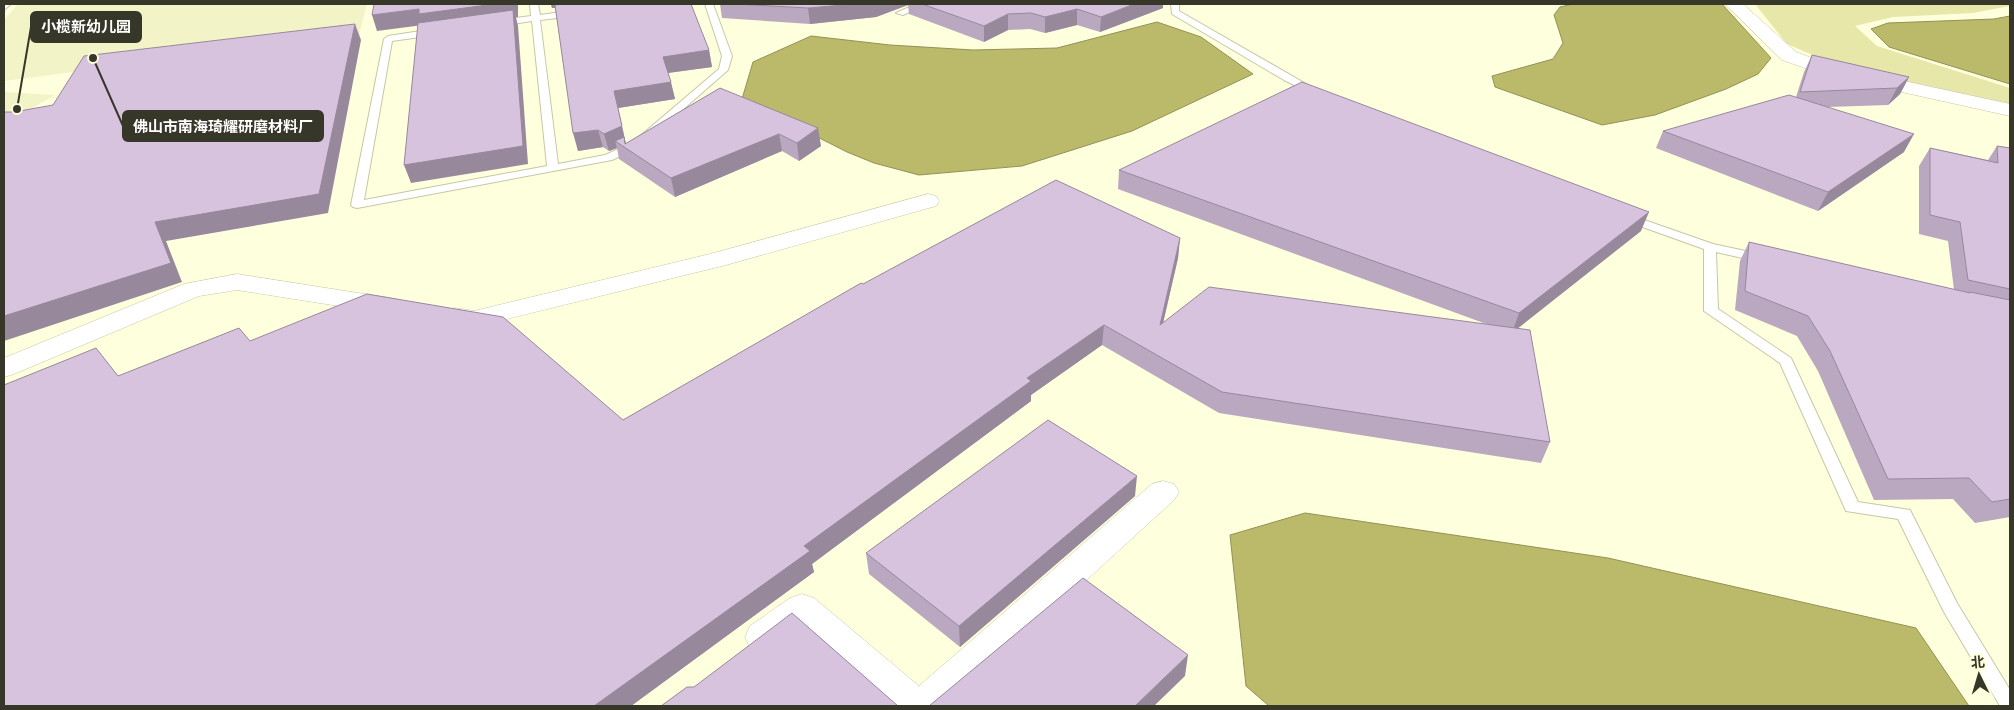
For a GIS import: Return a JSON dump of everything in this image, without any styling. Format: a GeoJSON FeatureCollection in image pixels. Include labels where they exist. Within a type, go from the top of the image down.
{"type":"FeatureCollection","features":[{"type":"Feature","properties":{"kind":"street"},"geometry":{"type":"LineString","coordinates":[[1733,4],[1789,56],[1825,69],[2010,110]]}},
{"type":"Feature","properties":{"kind":"street"},"geometry":{"type":"LineString","coordinates":[[4,368],[194,289],[237,282],[474,319],[717,260],[928,201]]}},
{"type":"Feature","properties":{"kind":"street"},"geometry":{"type":"LineString","coordinates":[[923,706],[1163,492]]}},
{"type":"Feature","properties":{"kind":"street"},"geometry":{"type":"LineString","coordinates":[[740,654],[802,608],[915,706]]}},
{"type":"Feature","properties":{"kind":"lane"},"geometry":{"type":"LineString","coordinates":[[4,7],[7,4]]}},
{"type":"Feature","properties":{"kind":"lane"},"geometry":{"type":"LineString","coordinates":[[534,4],[553,168]]}},
{"type":"Feature","properties":{"kind":"lane"},"geometry":{"type":"LineString","coordinates":[[447,30],[388,39],[357,205],[608,158],[636,145],[723,70],[727,56],[709,4]]}},
{"type":"Feature","properties":{"kind":"lane"},"geometry":{"type":"LineString","coordinates":[[900,13],[923,4]]}},
{"type":"Feature","properties":{"kind":"lane"},"geometry":{"type":"LineString","coordinates":[[1175,4],[1175,12],[1287,78],[1322,96]]}},
{"type":"Feature","properties":{"kind":"lane"},"geometry":{"type":"LineString","coordinates":[[486,25],[582,12]]}},
{"type":"Feature","properties":{"kind":"lane"},"geometry":{"type":"LineString","coordinates":[[1612,213],[1710,247],[1768,260]]}},
{"type":"Feature","properties":{"kind":"lane"},"geometry":{"type":"LineString","coordinates":[[1710,247],[1711,310],[1786,361],[1852,506],[1904,514],[1950,607],[2010,706]]}},
{"type":"Feature","properties":{"kind":"shaded area"},"geometry":{"type":"Polygon","coordinates":[[[18,4],[367,4],[359,35],[4,81],[4,20],[18,4]]]}},
{"type":"Feature","properties":{"kind":"shaded area"},"geometry":{"type":"Polygon","coordinates":[[[1573,4],[1722,4],[1771,58],[1758,74],[1726,89],[1655,115],[1602,125],[1495,87],[1492,76],[1553,59],[1563,43],[1554,15],[1560,7],[1573,4]]]}},
{"type":"Feature","properties":{"kind":"shaded area"},"geometry":{"type":"Polygon","coordinates":[[[1755,4],[2010,4],[2010,6],[1973,13],[1893,17],[1855,26],[1877,46],[2010,88],[2010,106],[1850,71],[1787,44],[1755,4]]]}},
{"type":"Feature","properties":{"kind":"shaded area"},"geometry":{"type":"Polygon","coordinates":[[[2010,16],[2010,84],[1889,47],[1871,29],[1888,23],[1994,19],[2010,16]]]}},
{"type":"Feature","properties":{"kind":"shaded area"},"geometry":{"type":"Polygon","coordinates":[[[1157,22],[1201,37],[1253,74],[1132,131],[1022,166],[919,175],[874,163],[847,152],[742,99],[753,62],[811,36],[890,45],[973,50],[1057,48],[1157,22]]]}},
{"type":"Feature","properties":{"kind":"shaded area"},"geometry":{"type":"Polygon","coordinates":[[[4,92],[55,95],[4,124],[4,92]]]}},
{"type":"Feature","properties":{"kind":"shaded area"},"geometry":{"type":"Polygon","coordinates":[[[1305,513],[1608,558],[1916,628],[1969,706],[1269,706],[1246,686],[1230,535],[1305,513]]]}},
{"type":"Feature","properties":{"kind":"building"},"geometry":{"type":"Polygon","coordinates":[[[374,4],[495,4],[419,14],[419,9],[372,15],[374,4]]]}},
{"type":"Feature","properties":{"kind":"building"},"geometry":{"type":"Polygon","coordinates":[[[691,4],[709,50],[663,57],[671,82],[614,91],[622,126],[604,134],[598,130],[573,133],[555,5],[691,4]]]}},
{"type":"Feature","properties":{"kind":"building"},"geometry":{"type":"Polygon","coordinates":[[[736,4],[854,4],[808,8],[736,4]]]}},
{"type":"Feature","properties":{"kind":"building"},"geometry":{"type":"Polygon","coordinates":[[[922,4],[1134,4],[1101,17],[1077,9],[1045,17],[1031,13],[1008,14],[984,26],[922,4]]]}},
{"type":"Feature","properties":{"kind":"building"},"geometry":{"type":"Polygon","coordinates":[[[513,10],[523,146],[404,165],[418,23],[513,10]]]}},
{"type":"Feature","properties":{"kind":"building"},"geometry":{"type":"Polygon","coordinates":[[[355,24],[319,194],[155,222],[171,263],[4,316],[4,112],[53,105],[84,56],[355,24]]]}},
{"type":"Feature","properties":{"kind":"building"},"geometry":{"type":"Polygon","coordinates":[[[1812,55],[1909,77],[1897,88],[1800,92],[1812,55]]]}},
{"type":"Feature","properties":{"kind":"building"},"geometry":{"type":"Polygon","coordinates":[[[1302,82],[1649,212],[1519,313],[1119,170],[1302,82]]]}},
{"type":"Feature","properties":{"kind":"building"},"geometry":{"type":"Polygon","coordinates":[[[720,88],[818,128],[797,143],[779,134],[671,178],[615,141],[624,137],[625,144],[720,88]]]}},
{"type":"Feature","properties":{"kind":"building"},"geometry":{"type":"Polygon","coordinates":[[[1789,95],[1914,134],[1828,192],[1663,131],[1789,95]]]}},
{"type":"Feature","properties":{"kind":"building"},"geometry":{"type":"Polygon","coordinates":[[[1997,146],[2010,148],[2010,289],[1968,280],[1960,222],[1930,215],[1930,148],[1998,163],[1997,146]]]}},
{"type":"Feature","properties":{"kind":"building"},"geometry":{"type":"Polygon","coordinates":[[[1056,180],[1180,238],[1160,325],[1209,287],[1530,330],[1550,442],[1222,392],[1104,325],[1027,378],[1031,381],[804,546],[810,551],[594,706],[4,706],[4,385],[96,348],[118,376],[239,328],[250,341],[367,294],[503,317],[623,420],[861,283],[863,284],[1056,180]]]}},
{"type":"Feature","properties":{"kind":"building"},"geometry":{"type":"Polygon","coordinates":[[[1749,242],[1970,293],[2010,300],[2010,499],[1992,502],[1969,478],[1888,479],[1830,351],[1808,316],[1745,291],[1749,242]]]}},
{"type":"Feature","properties":{"kind":"building"},"geometry":{"type":"Polygon","coordinates":[[[1048,420],[1137,476],[959,626],[866,553],[1048,420]]]}},
{"type":"Feature","properties":{"kind":"building"},"geometry":{"type":"Polygon","coordinates":[[[1083,578],[1188,655],[1135,706],[929,706],[1083,578]]]}},
{"type":"Feature","properties":{"kind":"building"},"geometry":{"type":"Polygon","coordinates":[[[792,613],[898,706],[661,706],[687,687],[694,687],[792,613]]]}},
{"type":"Feature","properties":{"kind":"place","name":"佛山市南海琦耀研磨材料厂"},"geometry":{"type":"Point","coordinates":[93,58]}},
{"type":"Feature","properties":{"kind":"place","name":"小榄新幼儿园"},"geometry":{"type":"Point","coordinates":[17,109]}}]}
